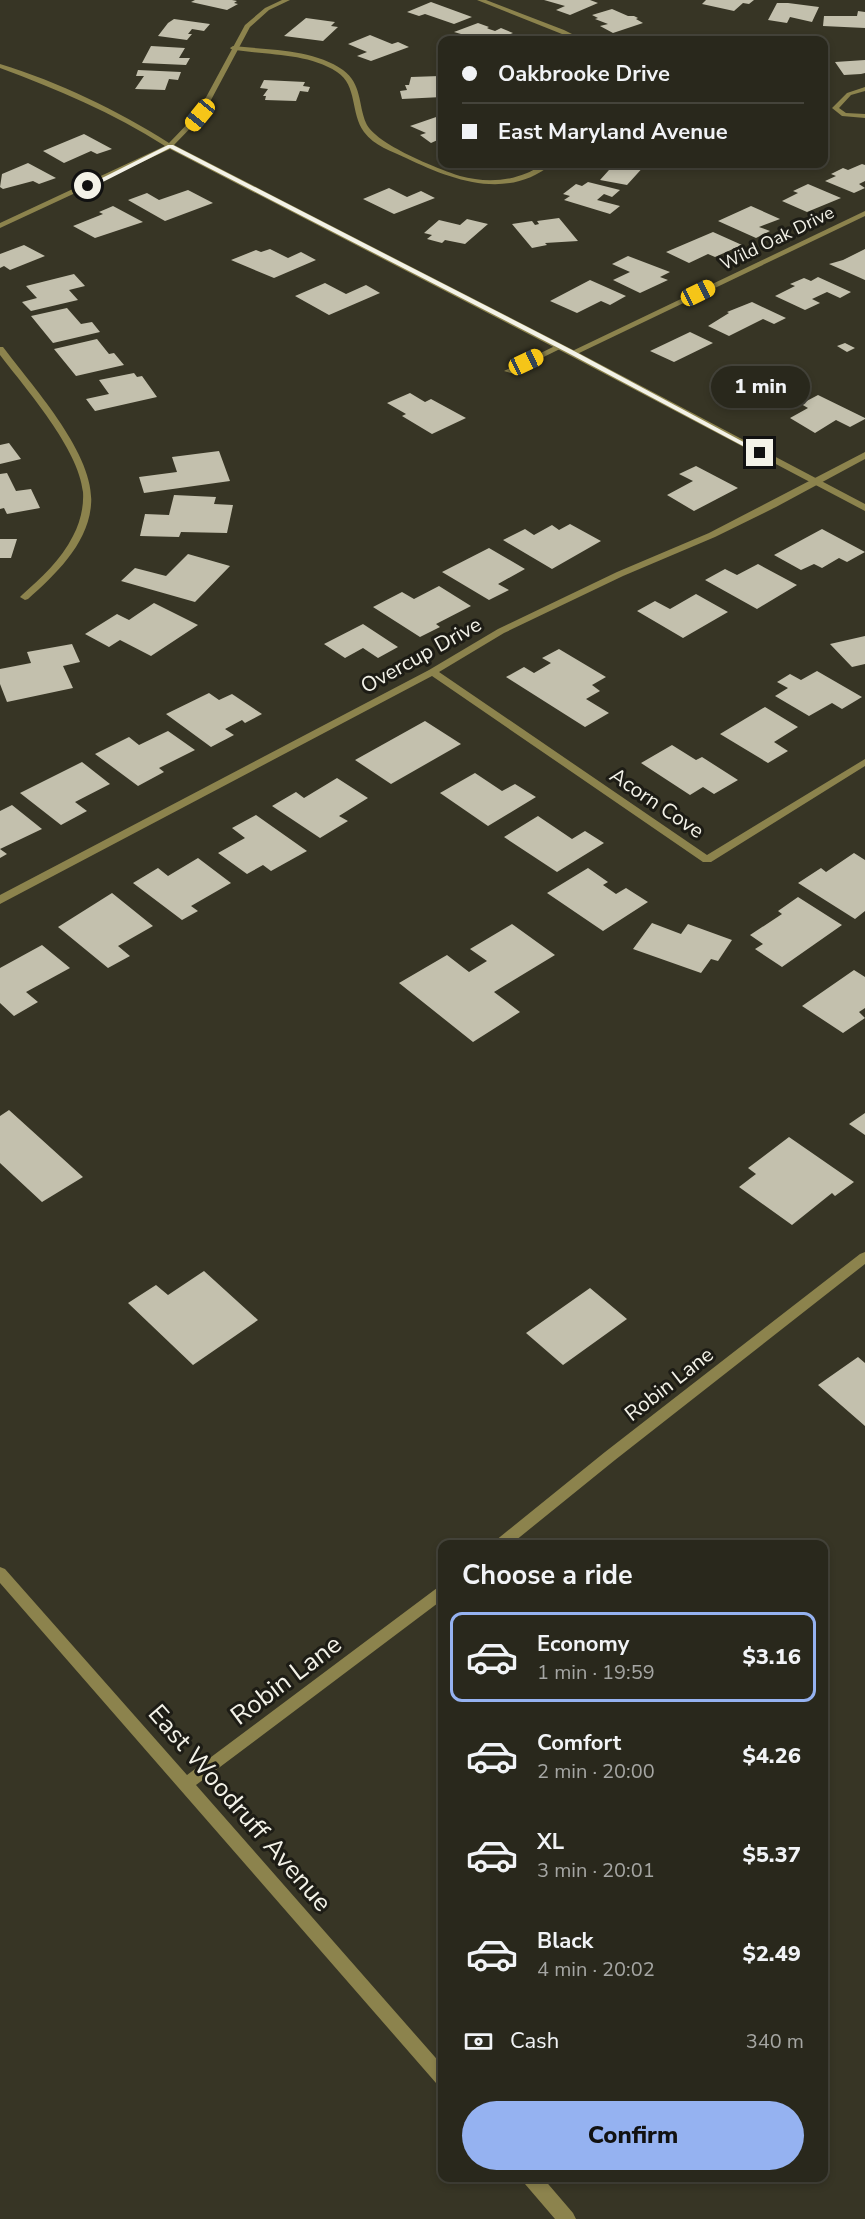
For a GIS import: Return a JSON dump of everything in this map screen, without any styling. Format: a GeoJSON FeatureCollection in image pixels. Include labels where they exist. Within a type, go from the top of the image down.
{"type":"FeatureCollection","features":[{"type":"Feature","properties":{"kind":"street"},"geometry":{"type":"LineString","coordinates":[[0,226],[171,146],[200,115],[233,48],[247,26],[267,9],[287,0]]}},
{"type":"Feature","properties":{"kind":"street"},"geometry":{"type":"LineString","coordinates":[[480,0],[573,36]]}},
{"type":"Feature","properties":{"kind":"street"},"geometry":{"type":"LineString","coordinates":[[233,48],[303,58],[337,69],[346,75],[357,90],[359,113],[367,131],[381,144],[447,176],[474,182],[503,181],[540,168]]}},
{"type":"Feature","properties":{"kind":"street"},"geometry":{"type":"LineString","coordinates":[[0,66],[62,90],[133,124],[171,146],[572,353],[865,508]]}},
{"type":"Feature","properties":{"kind":"street"},"geometry":{"type":"LineString","coordinates":[[865,89],[849,94],[835,108],[844,115],[865,116]]}},
{"type":"Feature","properties":{"kind":"street","name":"Wild Oak Drive"},"geometry":{"type":"LineString","coordinates":[[572,353],[865,213]]}},
{"type":"Feature","properties":{"kind":"street"},"geometry":{"type":"LineString","coordinates":[[508,370],[560,347]]}},
{"type":"Feature","properties":{"kind":"street"},"geometry":{"type":"LineString","coordinates":[[0,349],[76,457],[87,489],[85,518],[68,554],[52,573],[25,597]]}},
{"type":"Feature","properties":{"kind":"street","name":"Overcup Drive"},"geometry":{"type":"LineString","coordinates":[[0,900],[432,672],[501,631],[553,605],[712,534],[865,454]]}},
{"type":"Feature","properties":{"kind":"street","name":"Acorn Cove"},"geometry":{"type":"LineString","coordinates":[[432,672],[707,860],[865,762]]}},
{"type":"Feature","properties":{"kind":"street","name":"Robin Lane"},"geometry":{"type":"LineString","coordinates":[[506,1540],[865,1257]]}},
{"type":"Feature","properties":{"kind":"street","name":"East Woodruff Avenue"},"geometry":{"type":"LineString","coordinates":[[0,1573],[438,2072]]}},
{"type":"Feature","properties":{"kind":"street","name":"Robin Lane"},"geometry":{"type":"LineString","coordinates":[[186,1784],[438,1595]]}},
{"type":"Feature","properties":{"kind":"street"},"geometry":{"type":"LineString","coordinates":[[535,2182],[567,2219]]}},
{"type":"Feature","properties":{"kind":"building"},"geometry":{"type":"Polygon","coordinates":[[[195,0],[232,0],[237,1],[234,3],[238,4],[227,10],[191,2],[195,0]]]}},
{"type":"Feature","properties":{"kind":"building"},"geometry":{"type":"Polygon","coordinates":[[[544,0],[590,0],[598,3],[570,15],[556,10],[565,6],[544,0]]]}},
{"type":"Feature","properties":{"kind":"building"},"geometry":{"type":"Polygon","coordinates":[[[706,0],[754,0],[749,4],[743,3],[734,11],[702,4],[706,0]]]}},
{"type":"Feature","properties":{"kind":"building"},"geometry":{"type":"Polygon","coordinates":[[[431,2],[472,17],[454,24],[425,14],[419,16],[407,12],[431,2]]]}},
{"type":"Feature","properties":{"kind":"building"},"geometry":{"type":"Polygon","coordinates":[[[777,3],[819,7],[812,22],[790,17],[787,23],[768,20],[777,3]]]}},
{"type":"Feature","properties":{"kind":"building"},"geometry":{"type":"Polygon","coordinates":[[[612,9],[628,16],[634,16],[643,23],[613,33],[600,26],[608,24],[595,19],[598,18],[592,15],[612,9]]]}},
{"type":"Feature","properties":{"kind":"building"},"geometry":{"type":"Polygon","coordinates":[[[858,11],[865,12],[865,28],[823,26],[824,16],[857,16],[858,11]]]}},
{"type":"Feature","properties":{"kind":"building"},"geometry":{"type":"Polygon","coordinates":[[[306,18],[335,22],[331,26],[338,27],[323,41],[284,36],[306,18]]]}},
{"type":"Feature","properties":{"kind":"building"},"geometry":{"type":"Polygon","coordinates":[[[174,19],[210,24],[204,31],[192,29],[188,34],[192,34],[187,40],[158,36],[174,19]]]}},
{"type":"Feature","properties":{"kind":"building"},"geometry":{"type":"Polygon","coordinates":[[[478,23],[495,31],[501,28],[513,33],[505,36],[468,36],[454,32],[478,23]]]}},
{"type":"Feature","properties":{"kind":"building"},"geometry":{"type":"Polygon","coordinates":[[[370,35],[392,44],[398,42],[409,47],[371,61],[357,56],[367,52],[348,44],[370,35]]]}},
{"type":"Feature","properties":{"kind":"building"},"geometry":{"type":"Polygon","coordinates":[[[151,46],[185,48],[179,58],[190,58],[186,65],[142,63],[151,46]]]}},
{"type":"Feature","properties":{"kind":"building"},"geometry":{"type":"Polygon","coordinates":[[[865,60],[865,73],[861,74],[844,75],[835,62],[865,60]]]}},
{"type":"Feature","properties":{"kind":"building"},"geometry":{"type":"Polygon","coordinates":[[[138,70],[181,72],[178,80],[169,79],[165,90],[135,89],[144,76],[136,76],[138,70]]]}},
{"type":"Feature","properties":{"kind":"building"},"geometry":{"type":"Polygon","coordinates":[[[438,76],[438,97],[402,99],[400,91],[407,90],[405,85],[409,85],[411,77],[438,76]]]}},
{"type":"Feature","properties":{"kind":"building"},"geometry":{"type":"Polygon","coordinates":[[[264,80],[305,82],[303,86],[310,87],[308,92],[300,91],[296,101],[265,100],[266,96],[263,96],[268,89],[260,88],[264,80]]]}},
{"type":"Feature","properties":{"kind":"building"},"geometry":{"type":"Polygon","coordinates":[[[438,116],[438,140],[431,143],[420,135],[426,133],[410,126],[438,116]]]}},
{"type":"Feature","properties":{"kind":"building"},"geometry":{"type":"Polygon","coordinates":[[[84,134],[112,149],[97,154],[91,151],[64,163],[43,151],[84,134]]]}},
{"type":"Feature","properties":{"kind":"building"},"geometry":{"type":"Polygon","coordinates":[[[28,163],[56,178],[39,184],[33,181],[3,189],[0,187],[2,174],[28,163]]]}},
{"type":"Feature","properties":{"kind":"building"},"geometry":{"type":"Polygon","coordinates":[[[862,164],[865,165],[865,181],[859,184],[865,188],[854,193],[825,181],[836,176],[831,174],[843,168],[848,170],[862,164]]]}},
{"type":"Feature","properties":{"kind":"building"},"geometry":{"type":"Polygon","coordinates":[[[642,168],[627,185],[600,180],[609,170],[602,169],[642,168]]]}},
{"type":"Feature","properties":{"kind":"building"},"geometry":{"type":"Polygon","coordinates":[[[588,182],[620,190],[612,197],[604,194],[597,200],[620,206],[610,214],[564,200],[570,196],[563,194],[576,184],[582,186],[588,182]]]}},
{"type":"Feature","properties":{"kind":"building"},"geometry":{"type":"Polygon","coordinates":[[[808,184],[841,198],[807,212],[782,201],[798,193],[793,191],[808,184]]]}},
{"type":"Feature","properties":{"kind":"building"},"geometry":{"type":"Polygon","coordinates":[[[389,188],[407,197],[421,191],[435,198],[394,214],[363,199],[389,188]]]}},
{"type":"Feature","properties":{"kind":"building"},"geometry":{"type":"Polygon","coordinates":[[[188,190],[213,203],[165,221],[128,200],[147,193],[159,200],[188,190]]]}},
{"type":"Feature","properties":{"kind":"building"},"geometry":{"type":"Polygon","coordinates":[[[113,206],[143,222],[95,238],[73,226],[103,214],[99,212],[113,206]]]}},
{"type":"Feature","properties":{"kind":"building"},"geometry":{"type":"Polygon","coordinates":[[[751,206],[780,219],[759,227],[770,231],[756,238],[718,221],[751,206]]]}},
{"type":"Feature","properties":{"kind":"building"},"geometry":{"type":"Polygon","coordinates":[[[559,218],[578,241],[545,243],[547,245],[532,248],[512,224],[532,221],[535,225],[539,224],[537,221],[559,218]]]}},
{"type":"Feature","properties":{"kind":"building"},"geometry":{"type":"Polygon","coordinates":[[[467,219],[488,224],[465,244],[445,240],[442,243],[427,239],[432,235],[424,233],[439,220],[460,225],[467,219]]]}},
{"type":"Feature","properties":{"kind":"building"},"geometry":{"type":"Polygon","coordinates":[[[713,232],[742,245],[715,257],[708,254],[689,263],[666,252],[713,232]]]}},
{"type":"Feature","properties":{"kind":"building"},"geometry":{"type":"Polygon","coordinates":[[[24,245],[45,256],[10,270],[4,266],[0,268],[0,254],[24,245]]]}},
{"type":"Feature","properties":{"kind":"building"},"geometry":{"type":"Polygon","coordinates":[[[270,249],[288,258],[301,252],[316,260],[274,278],[231,260],[256,250],[261,252],[270,249]]]}},
{"type":"Feature","properties":{"kind":"building"},"geometry":{"type":"Polygon","coordinates":[[[865,249],[865,280],[829,264],[843,260],[865,249]]]}},
{"type":"Feature","properties":{"kind":"building"},"geometry":{"type":"Polygon","coordinates":[[[628,256],[670,272],[660,277],[668,280],[640,293],[613,280],[630,272],[612,264],[628,256]]]}},
{"type":"Feature","properties":{"kind":"building"},"geometry":{"type":"Polygon","coordinates":[[[74,274],[85,286],[69,290],[78,300],[31,311],[22,302],[37,298],[26,286],[74,274]]]}},
{"type":"Feature","properties":{"kind":"building"},"geometry":{"type":"Polygon","coordinates":[[[818,277],[851,292],[840,298],[827,292],[812,299],[820,303],[805,310],[775,296],[795,286],[790,284],[804,278],[811,281],[818,277]]]}},
{"type":"Feature","properties":{"kind":"building"},"geometry":{"type":"Polygon","coordinates":[[[590,280],[626,296],[610,305],[601,301],[577,313],[550,301],[590,280]]]}},
{"type":"Feature","properties":{"kind":"building"},"geometry":{"type":"Polygon","coordinates":[[[325,283],[346,294],[366,285],[380,293],[329,315],[295,296],[325,283]]]}},
{"type":"Feature","properties":{"kind":"building"},"geometry":{"type":"Polygon","coordinates":[[[752,302],[786,318],[774,324],[763,319],[729,336],[708,326],[729,313],[727,312],[752,302]]]}},
{"type":"Feature","properties":{"kind":"building"},"geometry":{"type":"Polygon","coordinates":[[[67,308],[81,324],[92,322],[100,332],[53,343],[31,316],[67,308]]]}},
{"type":"Feature","properties":{"kind":"building"},"geometry":{"type":"Polygon","coordinates":[[[690,332],[713,343],[674,362],[650,351],[690,332]]]}},
{"type":"Feature","properties":{"kind":"building"},"geometry":{"type":"Polygon","coordinates":[[[97,339],[109,354],[114,353],[124,365],[76,376],[54,349],[97,339]]]}},
{"type":"Feature","properties":{"kind":"building"},"geometry":{"type":"Polygon","coordinates":[[[845,343],[855,348],[847,352],[837,346],[845,343]]]}},
{"type":"Feature","properties":{"kind":"building"},"geometry":{"type":"Polygon","coordinates":[[[134,373],[137,377],[142,376],[157,397],[95,411],[86,399],[109,394],[99,380],[134,373]]]}},
{"type":"Feature","properties":{"kind":"building"},"geometry":{"type":"Polygon","coordinates":[[[410,393],[425,402],[431,399],[466,418],[432,434],[402,416],[406,414],[387,403],[410,393]]]}},
{"type":"Feature","properties":{"kind":"building"},"geometry":{"type":"Polygon","coordinates":[[[818,395],[865,419],[850,427],[836,420],[815,433],[790,418],[808,408],[801,404],[818,395]]]}},
{"type":"Feature","properties":{"kind":"building"},"geometry":{"type":"Polygon","coordinates":[[[9,443],[21,459],[0,464],[0,445],[9,443]]]}},
{"type":"Feature","properties":{"kind":"building"},"geometry":{"type":"Polygon","coordinates":[[[219,451],[230,481],[144,493],[139,477],[177,472],[172,457],[219,451]]]}},
{"type":"Feature","properties":{"kind":"building"},"geometry":{"type":"Polygon","coordinates":[[[696,466],[738,488],[694,511],[667,495],[693,481],[679,474],[696,466]]]}},
{"type":"Feature","properties":{"kind":"building"},"geometry":{"type":"Polygon","coordinates":[[[7,473],[16,491],[31,489],[40,508],[7,514],[4,508],[0,509],[0,474],[7,473]]]}},
{"type":"Feature","properties":{"kind":"building"},"geometry":{"type":"Polygon","coordinates":[[[174,495],[216,497],[214,504],[233,505],[227,533],[181,532],[179,537],[140,536],[145,514],[169,515],[174,495]]]}},
{"type":"Feature","properties":{"kind":"building"},"geometry":{"type":"Polygon","coordinates":[[[570,524],[601,541],[552,569],[503,540],[525,529],[534,535],[552,525],[559,530],[570,524]]]}},
{"type":"Feature","properties":{"kind":"building"},"geometry":{"type":"Polygon","coordinates":[[[822,529],[865,552],[847,562],[839,558],[822,568],[814,564],[801,570],[774,555],[822,529]]]}},
{"type":"Feature","properties":{"kind":"building"},"geometry":{"type":"Polygon","coordinates":[[[0,539],[17,539],[11,558],[0,558],[0,539]]]}},
{"type":"Feature","properties":{"kind":"building"},"geometry":{"type":"Polygon","coordinates":[[[489,548],[525,569],[498,584],[509,590],[489,600],[442,572],[489,548]]]}},
{"type":"Feature","properties":{"kind":"building"},"geometry":{"type":"Polygon","coordinates":[[[188,554],[230,566],[195,602],[121,581],[135,568],[166,576],[188,554]]]}},
{"type":"Feature","properties":{"kind":"building"},"geometry":{"type":"Polygon","coordinates":[[[758,564],[797,585],[757,609],[705,580],[725,569],[737,575],[758,564]]]}},
{"type":"Feature","properties":{"kind":"building"},"geometry":{"type":"Polygon","coordinates":[[[439,586],[471,606],[436,624],[440,627],[420,637],[373,607],[402,592],[414,599],[439,586]]]}},
{"type":"Feature","properties":{"kind":"building"},"geometry":{"type":"Polygon","coordinates":[[[696,594],[728,612],[683,638],[637,611],[655,601],[670,609],[696,594]]]}},
{"type":"Feature","properties":{"kind":"building"},"geometry":{"type":"Polygon","coordinates":[[[154,603],[198,625],[151,656],[120,640],[109,647],[85,634],[117,614],[129,620],[154,603]]]}},
{"type":"Feature","properties":{"kind":"building"},"geometry":{"type":"Polygon","coordinates":[[[363,624],[398,647],[378,658],[363,648],[345,658],[324,644],[363,624]]]}},
{"type":"Feature","properties":{"kind":"building"},"geometry":{"type":"Polygon","coordinates":[[[865,636],[865,664],[852,667],[830,644],[865,636]]]}},
{"type":"Feature","properties":{"kind":"building"},"geometry":{"type":"Polygon","coordinates":[[[72,644],[80,662],[63,666],[73,688],[7,702],[0,684],[0,669],[31,663],[27,652],[72,644]]]}},
{"type":"Feature","properties":{"kind":"building"},"geometry":{"type":"Polygon","coordinates":[[[559,649],[606,677],[592,685],[600,691],[586,699],[609,713],[585,727],[506,677],[524,667],[534,673],[551,663],[542,658],[559,649]]]}},
{"type":"Feature","properties":{"kind":"building"},"geometry":{"type":"Polygon","coordinates":[[[817,671],[862,697],[842,709],[832,703],[809,716],[775,696],[788,688],[777,682],[790,674],[801,680],[817,671]]]}},
{"type":"Feature","properties":{"kind":"building"},"geometry":{"type":"Polygon","coordinates":[[[209,693],[219,700],[232,694],[262,714],[245,723],[242,720],[225,729],[234,735],[211,747],[166,714],[209,693]]]}},
{"type":"Feature","properties":{"kind":"building"},"geometry":{"type":"Polygon","coordinates":[[[765,707],[798,727],[774,742],[788,751],[768,763],[720,734],[765,707]]]}},
{"type":"Feature","properties":{"kind":"building"},"geometry":{"type":"Polygon","coordinates":[[[425,721],[461,744],[391,784],[355,760],[425,721]]]}},
{"type":"Feature","properties":{"kind":"building"},"geometry":{"type":"Polygon","coordinates":[[[168,731],[195,750],[159,768],[164,772],[138,786],[95,754],[129,737],[139,745],[168,731]]]}},
{"type":"Feature","properties":{"kind":"building"},"geometry":{"type":"Polygon","coordinates":[[[672,745],[696,760],[702,757],[738,780],[714,794],[703,787],[690,795],[641,763],[672,745]]]}},
{"type":"Feature","properties":{"kind":"building"},"geometry":{"type":"Polygon","coordinates":[[[82,762],[110,784],[75,802],[87,811],[61,825],[20,793],[82,762]]]}},
{"type":"Feature","properties":{"kind":"building"},"geometry":{"type":"Polygon","coordinates":[[[475,773],[502,791],[515,784],[536,797],[488,826],[440,793],[475,773]]]}},
{"type":"Feature","properties":{"kind":"building"},"geometry":{"type":"Polygon","coordinates":[[[337,778],[368,798],[339,816],[348,821],[320,838],[272,806],[296,792],[304,798],[337,778]]]}},
{"type":"Feature","properties":{"kind":"building"},"geometry":{"type":"Polygon","coordinates":[[[12,805],[42,829],[0,849],[0,811],[12,805]]]}},
{"type":"Feature","properties":{"kind":"building"},"geometry":{"type":"Polygon","coordinates":[[[256,815],[307,851],[271,871],[263,865],[247,874],[218,853],[245,838],[232,828],[256,815]]]}},
{"type":"Feature","properties":{"kind":"building"},"geometry":{"type":"Polygon","coordinates":[[[538,816],[572,839],[585,831],[604,843],[557,872],[504,837],[538,816]]]}},
{"type":"Feature","properties":{"kind":"building"},"geometry":{"type":"Polygon","coordinates":[[[0,849],[7,854],[0,858],[0,849]]]}},
{"type":"Feature","properties":{"kind":"building"},"geometry":{"type":"Polygon","coordinates":[[[854,853],[865,860],[865,911],[855,919],[798,883],[821,868],[826,872],[854,853]]]}},
{"type":"Feature","properties":{"kind":"building"},"geometry":{"type":"Polygon","coordinates":[[[198,858],[231,883],[191,906],[198,911],[182,920],[133,883],[158,868],[168,876],[198,858]]]}},
{"type":"Feature","properties":{"kind":"building"},"geometry":{"type":"Polygon","coordinates":[[[588,868],[608,882],[603,885],[616,894],[626,888],[648,902],[603,931],[547,893],[588,868]]]}},
{"type":"Feature","properties":{"kind":"building"},"geometry":{"type":"Polygon","coordinates":[[[112,893],[153,926],[118,946],[130,956],[108,968],[58,927],[112,893]]]}},
{"type":"Feature","properties":{"kind":"building"},"geometry":{"type":"Polygon","coordinates":[[[798,897],[842,925],[782,967],[755,949],[763,944],[750,935],[782,914],[778,911],[798,897]]]}},
{"type":"Feature","properties":{"kind":"building"},"geometry":{"type":"Polygon","coordinates":[[[652,923],[681,934],[688,924],[732,940],[718,961],[711,959],[701,973],[633,949],[652,923]]]}},
{"type":"Feature","properties":{"kind":"building"},"geometry":{"type":"Polygon","coordinates":[[[512,924],[555,955],[494,992],[520,1012],[473,1042],[399,983],[447,955],[469,972],[487,961],[470,949],[512,924]]]}},
{"type":"Feature","properties":{"kind":"building"},"geometry":{"type":"Polygon","coordinates":[[[42,945],[70,968],[26,992],[38,1002],[14,1016],[0,1003],[0,968],[42,945]]]}},
{"type":"Feature","properties":{"kind":"building"},"geometry":{"type":"Polygon","coordinates":[[[854,970],[865,977],[865,1008],[859,1012],[865,1018],[843,1033],[802,1006],[854,970]]]}},
{"type":"Feature","properties":{"kind":"building"},"geometry":{"type":"Polygon","coordinates":[[[9,1110],[83,1177],[42,1202],[0,1163],[0,1116],[9,1110]]]}},
{"type":"Feature","properties":{"kind":"building"},"geometry":{"type":"Polygon","coordinates":[[[865,1113],[865,1135],[849,1124],[865,1113]]]}},
{"type":"Feature","properties":{"kind":"building"},"geometry":{"type":"Polygon","coordinates":[[[789,1137],[854,1182],[835,1196],[832,1193],[792,1225],[739,1187],[756,1174],[748,1168],[789,1137]]]}},
{"type":"Feature","properties":{"kind":"building"},"geometry":{"type":"Polygon","coordinates":[[[204,1271],[258,1320],[193,1365],[128,1303],[156,1285],[168,1295],[204,1271]]]}},
{"type":"Feature","properties":{"kind":"building"},"geometry":{"type":"Polygon","coordinates":[[[590,1288],[627,1319],[563,1365],[526,1333],[590,1288]]]}},
{"type":"Feature","properties":{"kind":"building"},"geometry":{"type":"Polygon","coordinates":[[[858,1357],[865,1363],[865,1426],[818,1385],[858,1357]]]}},
{"type":"Feature","properties":{"kind":"route"},"geometry":{"type":"LineString","coordinates":[[88,186],[171,146],[760,453]]}}]}
